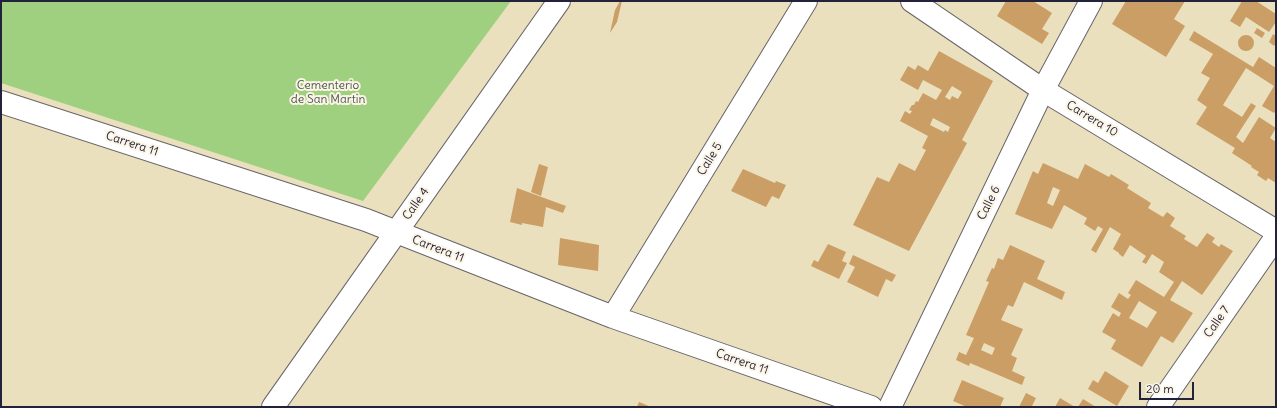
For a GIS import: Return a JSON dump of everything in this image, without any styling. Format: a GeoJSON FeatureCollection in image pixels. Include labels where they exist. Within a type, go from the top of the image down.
{"type":"FeatureCollection","features":[{"type":"Feature","properties":{"kind":"street","name":"Calle 4"},"geometry":{"type":"LineString","coordinates":[[273,407],[559,1]]}},
{"type":"Feature","properties":{"kind":"street","name":"Calle 5"},"geometry":{"type":"LineString","coordinates":[[613,317],[806,1]]}},
{"type":"Feature","properties":{"kind":"street","name":"Carrera 10"},"geometry":{"type":"LineString","coordinates":[[912,1],[1043,90],[1276,231]]}},
{"type":"Feature","properties":{"kind":"street","name":"Calle 6"},"geometry":{"type":"LineString","coordinates":[[890,407],[1043,90],[1091,1]]}},
{"type":"Feature","properties":{"kind":"street","name":"Carrera 11"},"geometry":{"type":"LineString","coordinates":[[1,102],[358,217],[613,317],[872,407]]}},
{"type":"Feature","properties":{"kind":"street","name":"Calle 7"},"geometry":{"type":"LineString","coordinates":[[1158,407],[1276,237]]}},
{"type":"Feature","properties":{"kind":"green space","name":"Cementerio de San Martin"},"geometry":{"type":"Polygon","coordinates":[[[1,1],[511,1],[363,201],[1,83],[1,1]]]}},
{"type":"Feature","properties":{"kind":"building"},"geometry":{"type":"Polygon","coordinates":[[[620,1],[622,1],[617,22],[610,33],[615,10],[620,1]]]}},
{"type":"Feature","properties":{"kind":"building"},"geometry":{"type":"Polygon","coordinates":[[[1006,1],[1033,1],[1052,13],[1042,29],[1049,33],[1042,44],[997,16],[1006,1]]]}},
{"type":"Feature","properties":{"kind":"building"},"geometry":{"type":"Polygon","coordinates":[[[1126,1],[1185,1],[1174,19],[1185,26],[1166,57],[1112,24],[1126,1]]]}},
{"type":"Feature","properties":{"kind":"building"},"geometry":{"type":"Polygon","coordinates":[[[1242,1],[1256,1],[1276,14],[1276,22],[1269,32],[1246,17],[1240,27],[1230,21],[1242,1]]]}},
{"type":"Feature","properties":{"kind":"building"},"geometry":{"type":"Polygon","coordinates":[[[1257,28],[1265,33],[1262,38],[1254,33],[1257,28]]]}},
{"type":"Feature","properties":{"kind":"building"},"geometry":{"type":"Polygon","coordinates":[[[1194,31],[1253,67],[1259,57],[1276,68],[1276,110],[1274,113],[1262,106],[1274,86],[1246,68],[1223,105],[1242,117],[1251,103],[1256,106],[1236,137],[1243,143],[1259,117],[1276,128],[1270,138],[1276,142],[1276,183],[1268,178],[1266,181],[1257,175],[1259,172],[1232,153],[1235,148],[1196,124],[1207,107],[1197,100],[1210,78],[1201,73],[1213,54],[1189,40],[1194,31]]]}},
{"type":"Feature","properties":{"kind":"building"},"geometry":{"type":"Polygon","coordinates":[[[1273,34],[1276,36],[1276,43],[1274,46],[1269,42],[1273,34]]]}},
{"type":"Feature","properties":{"kind":"building"},"geometry":{"type":"Polygon","coordinates":[[[1246,35],[1252,37],[1254,43],[1252,49],[1246,51],[1240,49],[1238,43],[1240,37],[1246,35]]]}},
{"type":"Feature","properties":{"kind":"building"},"geometry":{"type":"Polygon","coordinates":[[[939,51],[993,81],[962,140],[967,143],[909,251],[853,225],[877,177],[889,182],[899,163],[915,171],[926,150],[922,148],[928,136],[900,121],[905,111],[910,114],[912,111],[909,110],[912,105],[914,105],[916,101],[918,102],[923,93],[936,100],[942,90],[923,80],[918,90],[900,80],[908,66],[915,70],[918,65],[928,71],[939,51]],[[952,86],[945,97],[950,100],[952,96],[958,99],[962,92],[952,86]],[[933,118],[930,125],[944,132],[945,130],[948,132],[950,127],[933,118]]]}},
{"type":"Feature","properties":{"kind":"building"},"geometry":{"type":"Polygon","coordinates":[[[1043,163],[1078,179],[1085,164],[1109,177],[1111,174],[1129,185],[1127,188],[1151,203],[1148,208],[1163,217],[1167,212],[1175,218],[1170,226],[1186,236],[1184,239],[1197,247],[1207,233],[1215,238],[1212,242],[1219,247],[1221,244],[1233,251],[1202,295],[1182,281],[1170,300],[1193,313],[1173,343],[1161,336],[1142,367],[1111,349],[1116,340],[1102,332],[1113,313],[1119,317],[1121,313],[1111,307],[1119,293],[1128,299],[1131,295],[1128,293],[1136,280],[1164,297],[1174,282],[1159,272],[1164,262],[1152,254],[1146,264],[1142,262],[1146,256],[1130,245],[1123,257],[1113,249],[1121,234],[1110,227],[1096,253],[1091,250],[1103,229],[1098,226],[1095,231],[1084,224],[1087,218],[1064,205],[1052,229],[1015,214],[1033,171],[1038,174],[1043,163]],[[1053,187],[1047,203],[1053,206],[1060,190],[1053,187]],[[1139,301],[1129,318],[1147,328],[1157,312],[1139,301]]]}},
{"type":"Feature","properties":{"kind":"building"},"geometry":{"type":"Polygon","coordinates":[[[539,164],[548,167],[541,196],[531,192],[539,164]]]}},
{"type":"Feature","properties":{"kind":"building"},"geometry":{"type":"Polygon","coordinates":[[[743,169],[775,183],[776,181],[786,185],[779,199],[772,196],[766,207],[731,191],[743,169]]]}},
{"type":"Feature","properties":{"kind":"building"},"geometry":{"type":"Polygon","coordinates":[[[517,188],[566,206],[563,213],[546,207],[543,227],[510,222],[517,188]]]}},
{"type":"Feature","properties":{"kind":"building"},"geometry":{"type":"Polygon","coordinates":[[[560,238],[599,245],[598,271],[558,265],[560,238]]]}},
{"type":"Feature","properties":{"kind":"building"},"geometry":{"type":"Polygon","coordinates":[[[828,244],[846,252],[842,261],[847,263],[839,279],[811,266],[814,260],[818,262],[828,244]]]}},
{"type":"Feature","properties":{"kind":"building"},"geometry":{"type":"Polygon","coordinates":[[[1010,245],[1045,261],[1037,279],[1065,292],[1062,300],[1024,282],[1013,307],[1008,305],[1001,320],[1023,329],[1011,355],[1017,358],[1012,371],[1025,377],[1022,385],[970,363],[969,366],[956,360],[959,352],[966,355],[974,338],[966,335],[989,282],[986,281],[992,268],[994,269],[998,258],[1003,260],[1010,245]],[[984,343],[981,350],[992,355],[995,348],[984,343]]]}},
{"type":"Feature","properties":{"kind":"building"},"geometry":{"type":"Polygon","coordinates":[[[853,255],[896,275],[892,282],[886,279],[878,297],[847,282],[855,267],[849,264],[853,255]]]}},
{"type":"Feature","properties":{"kind":"building"},"geometry":{"type":"Polygon","coordinates":[[[1105,371],[1129,386],[1117,406],[1088,389],[1093,380],[1098,383],[1105,371]]]}},
{"type":"Feature","properties":{"kind":"building"},"geometry":{"type":"Polygon","coordinates":[[[962,380],[1004,398],[1000,407],[967,407],[953,401],[962,380]]]}},
{"type":"Feature","properties":{"kind":"building"},"geometry":{"type":"Polygon","coordinates":[[[1026,393],[1036,398],[1032,406],[1035,407],[1019,407],[1026,393]]]}},
{"type":"Feature","properties":{"kind":"building"},"geometry":{"type":"Polygon","coordinates":[[[1060,398],[1075,407],[1055,407],[1060,398]]]}},
{"type":"Feature","properties":{"kind":"building"},"geometry":{"type":"Polygon","coordinates":[[[1083,399],[1096,407],[1078,407],[1083,399]]]}},
{"type":"Feature","properties":{"kind":"building"},"geometry":{"type":"Polygon","coordinates":[[[639,402],[651,407],[637,407],[639,402]]]}}]}
